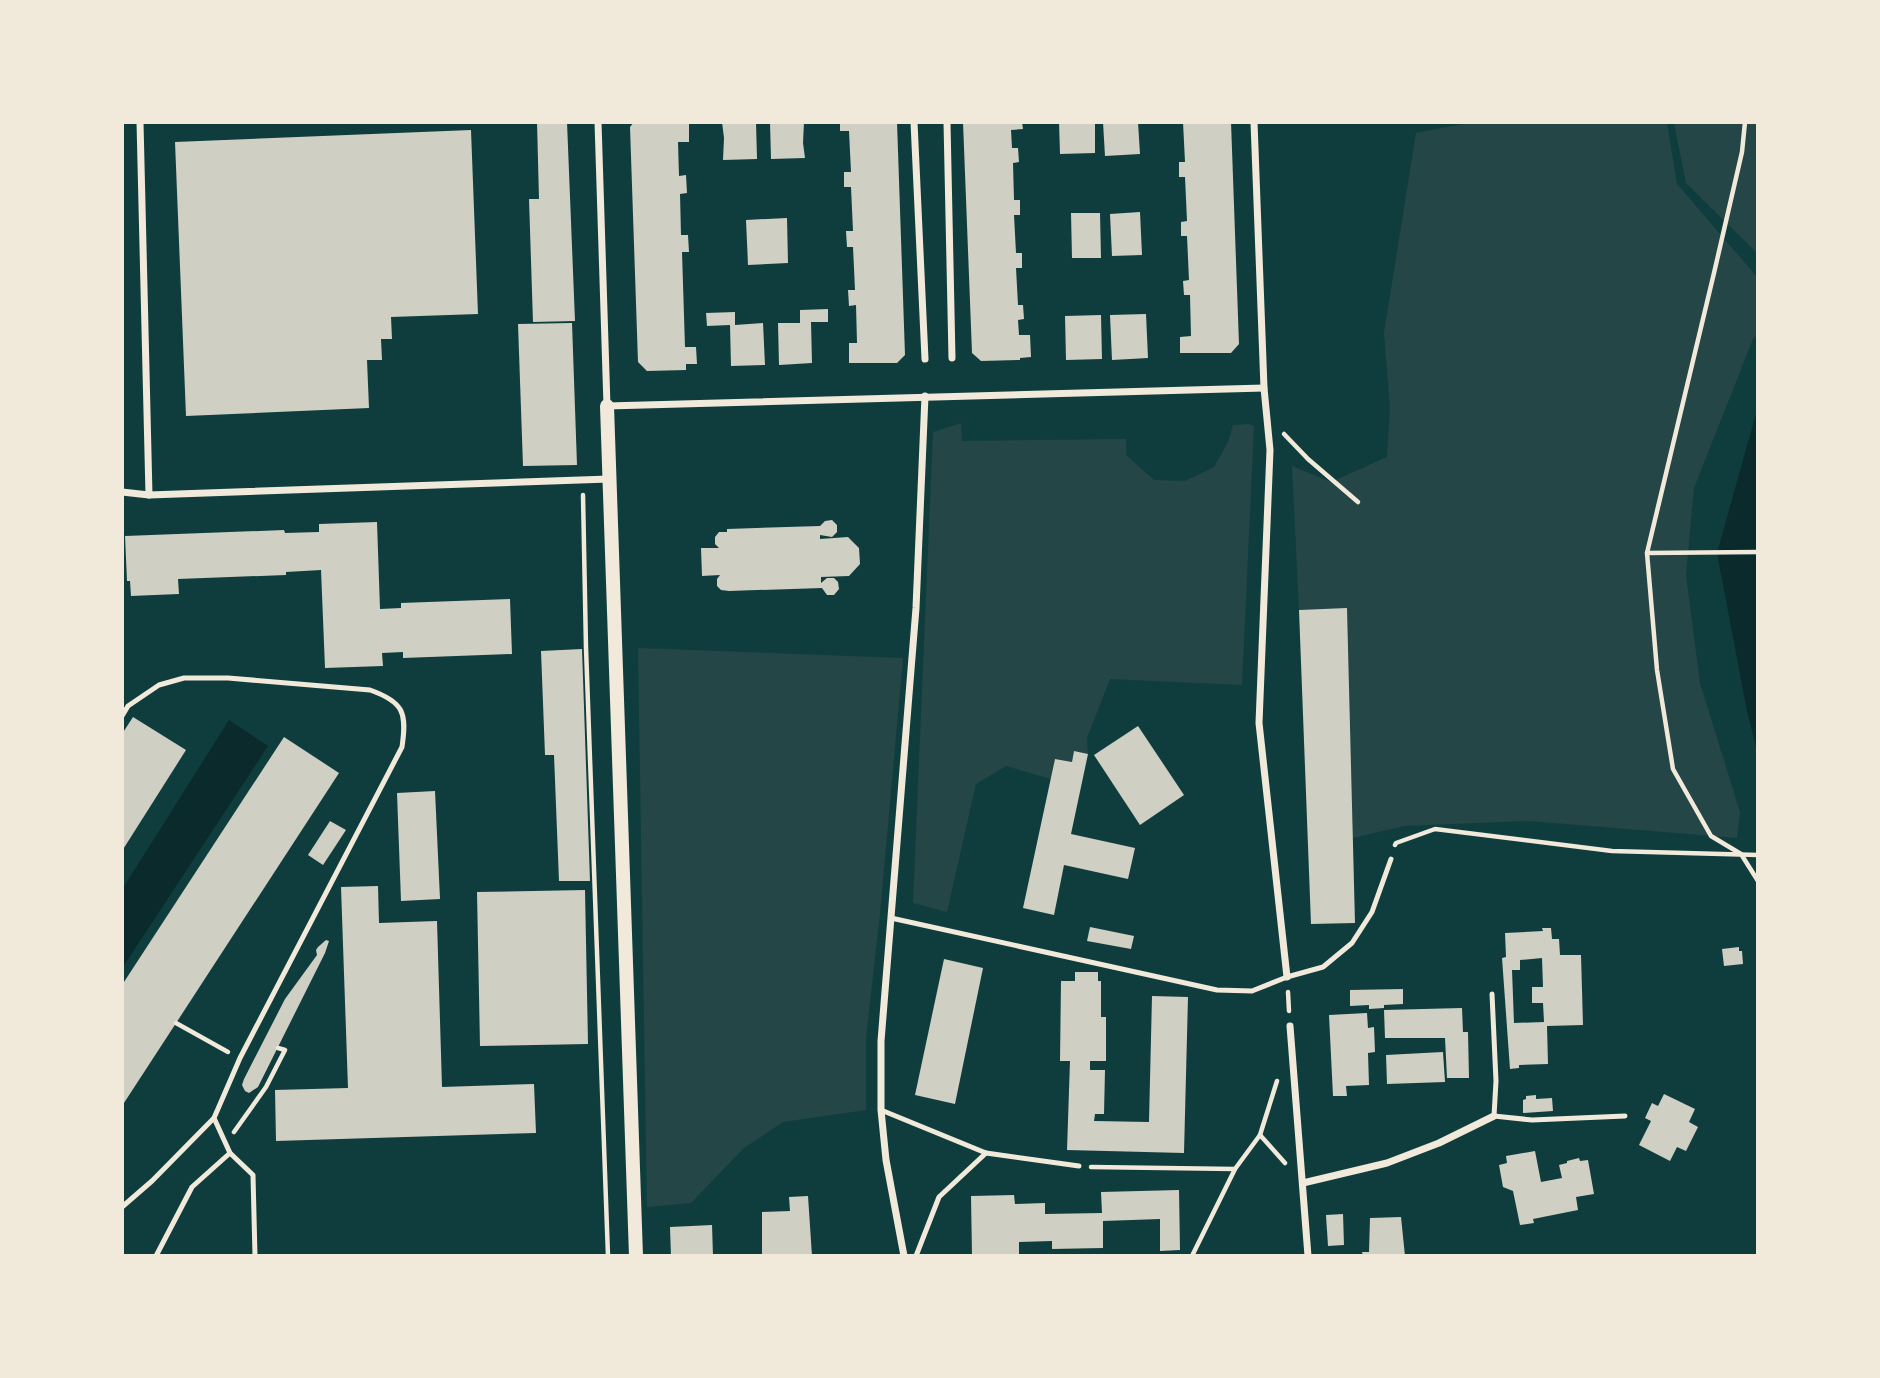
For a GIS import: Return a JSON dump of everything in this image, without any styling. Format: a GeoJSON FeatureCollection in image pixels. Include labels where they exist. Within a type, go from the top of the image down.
{"type":"FeatureCollection","features":[{"type":"Feature","properties":{"kind":"main road"},"geometry":{"type":"LineString","coordinates":[[607,406],[636,1255]]}},
{"type":"Feature","properties":{"kind":"street"},"geometry":{"type":"LineString","coordinates":[[139,122],[149,495]]}},
{"type":"Feature","properties":{"kind":"street"},"geometry":{"type":"LineString","coordinates":[[598,122],[607,406],[1264,388]]}},
{"type":"Feature","properties":{"kind":"street"},"geometry":{"type":"LineString","coordinates":[[914,122],[925,359]]}},
{"type":"Feature","properties":{"kind":"street"},"geometry":{"type":"LineString","coordinates":[[947,122],[952,358]]}},
{"type":"Feature","properties":{"kind":"street"},"geometry":{"type":"LineString","coordinates":[[1254,122],[1264,388],[1270,450],[1259,723],[1287,977]]}},
{"type":"Feature","properties":{"kind":"street"},"geometry":{"type":"LineString","coordinates":[[904,1255],[886,1160],[881,1110],[881,1041],[916,608],[925,396]]}},
{"type":"Feature","properties":{"kind":"street"},"geometry":{"type":"LineString","coordinates":[[122,492],[149,495],[609,479]]}},
{"type":"Feature","properties":{"kind":"street"},"geometry":{"type":"LineString","coordinates":[[1290,1026],[1308,1255]]}},
{"type":"Feature","properties":{"kind":"street"},"geometry":{"type":"LineString","coordinates":[[1303,1183],[1387,1163],[1439,1143],[1494,1116]]}},
{"type":"Feature","properties":{"kind":"lane"},"geometry":{"type":"LineString","coordinates":[[122,716],[128,706],[159,685],[184,678],[228,678],[370,691],[390,697],[403,711],[405,727],[402,747],[240,1058],[214,1118],[152,1181],[122,1207]]}},
{"type":"Feature","properties":{"kind":"lane"},"geometry":{"type":"LineString","coordinates":[[891,918],[1217,990],[1252,991],[1323,967],[1352,943],[1372,912],[1391,859]]}},
{"type":"Feature","properties":{"kind":"lane"},"geometry":{"type":"LineString","coordinates":[[1492,994],[1496,1082],[1494,1116],[1532,1120],[1625,1115]]}},
{"type":"Feature","properties":{"kind":"lane"},"geometry":{"type":"LineString","coordinates":[[881,1110],[986,1153],[1079,1166]]}},
{"type":"Feature","properties":{"kind":"lane"},"geometry":{"type":"LineString","coordinates":[[214,1118],[230,1153],[253,1175],[255,1255]]}},
{"type":"Feature","properties":{"kind":"lane"},"geometry":{"type":"LineString","coordinates":[[156,1255],[192,1187],[230,1153]]}},
{"type":"Feature","properties":{"kind":"lane"},"geometry":{"type":"LineString","coordinates":[[916,1255],[939,1197],[986,1153]]}},
{"type":"Feature","properties":{"kind":"path"},"geometry":{"type":"LineString","coordinates":[[1745,122],[1742,152],[1647,553],[1657,670],[1673,769],[1711,836],[1741,855],[1758,881]]}},
{"type":"Feature","properties":{"kind":"path"},"geometry":{"type":"LineString","coordinates":[[1267,420],[1358,502]]}},
{"type":"Feature","properties":{"kind":"path"},"geometry":{"type":"LineString","coordinates":[[583,480],[586,648],[608,1255]]}},
{"type":"Feature","properties":{"kind":"path"},"geometry":{"type":"LineString","coordinates":[[1647,553],[1758,552]]}},
{"type":"Feature","properties":{"kind":"path"},"geometry":{"type":"LineString","coordinates":[[1391,859],[1396,843],[1435,829],[1612,851],[1758,855]]}},
{"type":"Feature","properties":{"kind":"path"},"geometry":{"type":"LineString","coordinates":[[1287,977],[1290,1026]]}},
{"type":"Feature","properties":{"kind":"path"},"geometry":{"type":"LineString","coordinates":[[176,1023],[240,1058]]}},
{"type":"Feature","properties":{"kind":"path"},"geometry":{"type":"LineString","coordinates":[[226,1144],[278,1065],[285,1050],[278,1048]]}},
{"type":"Feature","properties":{"kind":"path"},"geometry":{"type":"LineString","coordinates":[[1192,1255],[1235,1169],[1260,1135],[1303,1183]]}},
{"type":"Feature","properties":{"kind":"path"},"geometry":{"type":"LineString","coordinates":[[1079,1166],[1235,1169]]}},
{"type":"Feature","properties":{"kind":"shaded area"},"geometry":{"type":"Polygon","coordinates":[[[1474,122],[1667,123],[1677,184],[1757,277],[1757,334],[1694,488],[1686,575],[1700,683],[1740,812],[1737,838],[1529,821],[1404,826],[1353,838],[1347,609],[1299,610],[1292,466],[1331,482],[1387,457],[1390,408],[1384,333],[1416,133],[1474,122]]]}},
{"type":"Feature","properties":{"kind":"shaded area"},"geometry":{"type":"Polygon","coordinates":[[[1674,123],[1757,123],[1757,253],[1686,183],[1674,123]]]}},
{"type":"Feature","properties":{"kind":"shaded area"},"geometry":{"type":"Polygon","coordinates":[[[1757,410],[1757,751],[1717,553],[1757,410]]]}},
{"type":"Feature","properties":{"kind":"shaded area"},"geometry":{"type":"Polygon","coordinates":[[[961,423],[962,441],[1126,439],[1126,455],[1154,480],[1185,481],[1214,467],[1228,442],[1233,425],[1254,426],[1242,685],[1110,679],[1087,738],[1088,754],[1074,751],[1072,762],[1055,759],[1051,779],[1006,766],[976,784],[947,912],[913,903],[933,432],[961,423]]]}},
{"type":"Feature","properties":{"kind":"shaded area"},"geometry":{"type":"Polygon","coordinates":[[[638,648],[903,658],[866,1038],[866,1110],[783,1122],[744,1148],[691,1203],[647,1207],[638,648]]]}},
{"type":"Feature","properties":{"kind":"shaded area"},"geometry":{"type":"Polygon","coordinates":[[[229,720],[268,746],[123,967],[123,888],[229,720]]]}},
{"type":"Feature","properties":{"kind":"building"},"geometry":{"type":"Polygon","coordinates":[[[537,122],[567,122],[575,321],[533,322],[529,199],[539,199],[537,122]]]}},
{"type":"Feature","properties":{"kind":"building"},"geometry":{"type":"Polygon","coordinates":[[[634,122],[689,122],[689,142],[678,142],[679,176],[686,175],[687,193],[680,194],[681,235],[688,235],[689,252],[682,252],[685,347],[696,347],[697,364],[686,364],[686,370],[647,371],[638,362],[630,127],[634,122]]]}},
{"type":"Feature","properties":{"kind":"building"},"geometry":{"type":"Polygon","coordinates":[[[722,122],[756,122],[757,159],[723,160],[722,122]]]}},
{"type":"Feature","properties":{"kind":"building"},"geometry":{"type":"Polygon","coordinates":[[[770,122],[804,122],[805,158],[771,159],[770,122]]]}},
{"type":"Feature","properties":{"kind":"building"},"geometry":{"type":"Polygon","coordinates":[[[840,122],[897,122],[905,355],[897,363],[849,363],[849,343],[857,343],[856,305],[849,306],[848,290],[855,290],[853,247],[847,247],[846,231],[853,231],[851,187],[844,187],[844,172],[851,172],[849,131],[840,131],[840,122]]]}},
{"type":"Feature","properties":{"kind":"building"},"geometry":{"type":"Polygon","coordinates":[[[963,122],[1022,122],[1023,129],[1011,130],[1012,148],[1018,148],[1019,162],[1013,163],[1014,200],[1020,200],[1020,215],[1014,215],[1016,253],[1022,253],[1022,268],[1016,268],[1018,305],[1023,305],[1024,319],[1018,320],[1019,335],[1030,335],[1031,357],[1020,360],[981,361],[972,353],[963,122]]]}},
{"type":"Feature","properties":{"kind":"building"},"geometry":{"type":"Polygon","coordinates":[[[1059,122],[1095,122],[1095,153],[1060,154],[1059,122]]]}},
{"type":"Feature","properties":{"kind":"building"},"geometry":{"type":"Polygon","coordinates":[[[1103,122],[1138,122],[1140,154],[1105,156],[1103,122]]]}},
{"type":"Feature","properties":{"kind":"building"},"geometry":{"type":"Polygon","coordinates":[[[1183,122],[1231,122],[1239,344],[1231,353],[1180,353],[1180,337],[1191,336],[1190,295],[1184,295],[1183,281],[1189,280],[1187,236],[1181,236],[1181,222],[1187,221],[1185,177],[1179,177],[1179,162],[1185,162],[1183,122]]]}},
{"type":"Feature","properties":{"kind":"building"},"geometry":{"type":"Polygon","coordinates":[[[471,130],[478,314],[391,317],[392,339],[381,339],[382,360],[367,360],[369,408],[186,416],[175,142],[471,130]]]}},
{"type":"Feature","properties":{"kind":"building"},"geometry":{"type":"Polygon","coordinates":[[[1140,212],[1142,255],[1112,256],[1110,214],[1140,212]]]}},
{"type":"Feature","properties":{"kind":"building"},"geometry":{"type":"Polygon","coordinates":[[[1071,213],[1100,213],[1101,258],[1072,258],[1071,213]]]}},
{"type":"Feature","properties":{"kind":"building"},"geometry":{"type":"Polygon","coordinates":[[[787,218],[788,263],[748,265],[746,220],[787,218]]]}},
{"type":"Feature","properties":{"kind":"building"},"geometry":{"type":"Polygon","coordinates":[[[828,309],[828,322],[811,322],[812,363],[779,365],[778,323],[800,323],[800,310],[828,309]]]}},
{"type":"Feature","properties":{"kind":"building"},"geometry":{"type":"Polygon","coordinates":[[[735,312],[735,325],[763,323],[765,365],[731,366],[730,325],[707,326],[706,313],[735,312]]]}},
{"type":"Feature","properties":{"kind":"building"},"geometry":{"type":"Polygon","coordinates":[[[1146,314],[1148,358],[1112,360],[1110,315],[1146,314]]]}},
{"type":"Feature","properties":{"kind":"building"},"geometry":{"type":"Polygon","coordinates":[[[1101,315],[1102,359],[1066,360],[1065,316],[1101,315]]]}},
{"type":"Feature","properties":{"kind":"building"},"geometry":{"type":"Polygon","coordinates":[[[572,323],[577,465],[523,466],[518,324],[572,323]]]}},
{"type":"Feature","properties":{"kind":"building"},"geometry":{"type":"Polygon","coordinates":[[[832,520],[837,525],[837,532],[832,537],[820,535],[820,539],[848,537],[859,548],[860,564],[849,576],[821,577],[821,583],[827,578],[834,578],[838,582],[839,589],[834,595],[827,595],[822,588],[721,590],[717,586],[720,575],[702,576],[701,548],[719,548],[715,544],[715,537],[719,532],[727,532],[727,529],[820,526],[825,521],[832,520]]]}},
{"type":"Feature","properties":{"kind":"building"},"geometry":{"type":"Polygon","coordinates":[[[377,522],[380,609],[401,608],[401,603],[510,599],[512,654],[403,658],[403,652],[382,653],[383,666],[325,668],[321,570],[286,572],[286,575],[178,579],[179,594],[131,596],[130,581],[127,581],[125,536],[284,530],[285,533],[319,532],[319,524],[377,522]]]}},
{"type":"Feature","properties":{"kind":"building"},"geometry":{"type":"Polygon","coordinates":[[[1347,608],[1355,923],[1311,924],[1299,610],[1347,608]]]}},
{"type":"Feature","properties":{"kind":"building"},"geometry":{"type":"Polygon","coordinates":[[[582,649],[590,881],[559,881],[554,755],[545,755],[541,651],[582,649]]]}},
{"type":"Feature","properties":{"kind":"building"},"geometry":{"type":"Polygon","coordinates":[[[133,717],[186,750],[122,851],[122,734],[133,717]]]}},
{"type":"Feature","properties":{"kind":"building"},"geometry":{"type":"Polygon","coordinates":[[[1138,726],[1184,795],[1140,825],[1094,755],[1138,726]]]}},
{"type":"Feature","properties":{"kind":"building"},"geometry":{"type":"Polygon","coordinates":[[[284,737],[339,773],[122,1106],[122,985],[284,737]]]}},
{"type":"Feature","properties":{"kind":"building"},"geometry":{"type":"Polygon","coordinates":[[[1074,751],[1088,754],[1071,834],[1135,848],[1128,879],[1064,865],[1054,915],[1023,908],[1055,759],[1072,762],[1074,751]]]}},
{"type":"Feature","properties":{"kind":"building"},"geometry":{"type":"Polygon","coordinates":[[[435,791],[440,899],[401,901],[397,793],[435,791]]]}},
{"type":"Feature","properties":{"kind":"building"},"geometry":{"type":"Polygon","coordinates":[[[330,821],[346,830],[323,865],[308,855],[330,821]]]}},
{"type":"Feature","properties":{"kind":"building"},"geometry":{"type":"Polygon","coordinates":[[[378,886],[379,923],[437,921],[442,1087],[534,1084],[536,1133],[276,1141],[275,1090],[348,1088],[341,887],[378,886]]]}},
{"type":"Feature","properties":{"kind":"building"},"geometry":{"type":"Polygon","coordinates":[[[585,890],[588,1044],[480,1046],[477,892],[585,890]]]}},
{"type":"Feature","properties":{"kind":"building"},"geometry":{"type":"Polygon","coordinates":[[[1090,927],[1134,936],[1131,949],[1087,941],[1090,927]]]}},
{"type":"Feature","properties":{"kind":"building"},"geometry":{"type":"Polygon","coordinates":[[[1542,928],[1551,928],[1552,939],[1559,939],[1560,955],[1581,955],[1583,1025],[1547,1026],[1548,1064],[1519,1065],[1519,1068],[1510,1069],[1502,958],[1506,957],[1505,933],[1543,931],[1542,928]],[[1542,958],[1520,960],[1520,970],[1512,970],[1514,1023],[1544,1022],[1543,1003],[1532,1003],[1532,987],[1543,987],[1542,958]]]}},
{"type":"Feature","properties":{"kind":"building"},"geometry":{"type":"Polygon","coordinates":[[[326,940],[329,941],[325,953],[258,1087],[249,1093],[245,1091],[242,1085],[244,1079],[285,999],[317,955],[318,947],[326,940]]]}},
{"type":"Feature","properties":{"kind":"building"},"geometry":{"type":"Polygon","coordinates":[[[1739,947],[1743,964],[1724,966],[1722,949],[1739,947]]]}},
{"type":"Feature","properties":{"kind":"building"},"geometry":{"type":"Polygon","coordinates":[[[944,959],[983,968],[955,1104],[915,1095],[944,959]]]}},
{"type":"Feature","properties":{"kind":"building"},"geometry":{"type":"Polygon","coordinates":[[[1075,972],[1098,972],[1098,981],[1101,981],[1101,1017],[1106,1017],[1106,1061],[1090,1061],[1090,1070],[1105,1070],[1104,1114],[1095,1114],[1094,1121],[1149,1122],[1152,996],[1188,997],[1184,1153],[1067,1150],[1070,1061],[1060,1061],[1061,981],[1075,981],[1075,972]]]}},
{"type":"Feature","properties":{"kind":"building"},"geometry":{"type":"Polygon","coordinates":[[[1403,989],[1403,1004],[1369,1009],[1369,1005],[1350,1006],[1350,990],[1403,989]]]}},
{"type":"Feature","properties":{"kind":"building"},"geometry":{"type":"Polygon","coordinates":[[[1462,1008],[1463,1032],[1468,1032],[1469,1078],[1447,1078],[1445,1038],[1385,1038],[1384,1010],[1462,1008]]]}},
{"type":"Feature","properties":{"kind":"building"},"geometry":{"type":"Polygon","coordinates":[[[1367,1013],[1368,1028],[1374,1027],[1375,1052],[1368,1053],[1369,1085],[1346,1086],[1347,1096],[1333,1096],[1329,1015],[1367,1013]]]}},
{"type":"Feature","properties":{"kind":"building"},"geometry":{"type":"Polygon","coordinates":[[[1443,1052],[1445,1082],[1387,1084],[1386,1055],[1443,1052]]]}},
{"type":"Feature","properties":{"kind":"building"},"geometry":{"type":"Polygon","coordinates":[[[1664,1094],[1695,1109],[1689,1122],[1698,1127],[1686,1151],[1677,1147],[1670,1161],[1639,1145],[1651,1121],[1645,1118],[1652,1103],[1658,1106],[1664,1094]]]}},
{"type":"Feature","properties":{"kind":"building"},"geometry":{"type":"Polygon","coordinates":[[[1536,1095],[1536,1099],[1552,1098],[1553,1111],[1523,1113],[1523,1100],[1526,1096],[1536,1095]]]}},
{"type":"Feature","properties":{"kind":"building"},"geometry":{"type":"Polygon","coordinates":[[[1535,1151],[1541,1182],[1562,1178],[1559,1165],[1567,1161],[1579,1158],[1580,1161],[1588,1160],[1594,1194],[1576,1197],[1578,1210],[1533,1219],[1534,1223],[1520,1225],[1513,1191],[1503,1187],[1499,1165],[1507,1163],[1506,1156],[1535,1151]]]}},
{"type":"Feature","properties":{"kind":"building"},"geometry":{"type":"Polygon","coordinates":[[[1179,1190],[1180,1250],[1160,1251],[1160,1219],[1103,1221],[1103,1248],[1052,1249],[1052,1241],[1019,1242],[1019,1256],[972,1256],[971,1196],[1014,1195],[1015,1204],[1045,1203],[1045,1214],[1102,1213],[1101,1192],[1179,1190]]]}},
{"type":"Feature","properties":{"kind":"building"},"geometry":{"type":"Polygon","coordinates":[[[808,1196],[812,1256],[762,1256],[762,1212],[790,1211],[789,1197],[808,1196]]]}},
{"type":"Feature","properties":{"kind":"building"},"geometry":{"type":"Polygon","coordinates":[[[1343,1214],[1344,1245],[1328,1246],[1326,1215],[1343,1214]]]}},
{"type":"Feature","properties":{"kind":"building"},"geometry":{"type":"Polygon","coordinates":[[[1401,1217],[1405,1256],[1363,1256],[1362,1252],[1369,1252],[1370,1218],[1401,1217]]]}},
{"type":"Feature","properties":{"kind":"building"},"geometry":{"type":"Polygon","coordinates":[[[712,1225],[713,1256],[671,1256],[670,1227],[712,1225]]]}}]}
